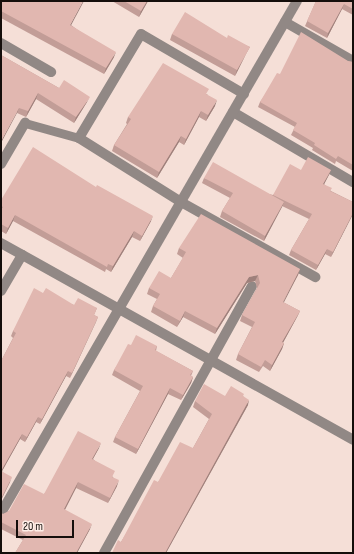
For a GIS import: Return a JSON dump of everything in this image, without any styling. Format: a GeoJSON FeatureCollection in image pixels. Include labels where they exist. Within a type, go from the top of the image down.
{"type":"FeatureCollection","features":[{"type":"Feature","properties":{"kind":"street"},"geometry":{"type":"LineString","coordinates":[[1,514],[297,1]]}},
{"type":"Feature","properties":{"kind":"street"},"geometry":{"type":"LineString","coordinates":[[285,22],[353,61]]}},
{"type":"Feature","properties":{"kind":"street"},"geometry":{"type":"LineString","coordinates":[[244,94],[141,34],[79,138],[181,202],[316,278]]}},
{"type":"Feature","properties":{"kind":"street"},"geometry":{"type":"LineString","coordinates":[[1,43],[51,72]]}},
{"type":"Feature","properties":{"kind":"street"},"geometry":{"type":"LineString","coordinates":[[233,112],[353,182]]}},
{"type":"Feature","properties":{"kind":"street"},"geometry":{"type":"LineString","coordinates":[[1,164],[24,123]]}},
{"type":"Feature","properties":{"kind":"street"},"geometry":{"type":"LineString","coordinates":[[1,243],[353,440]]}},
{"type":"Feature","properties":{"kind":"street"},"geometry":{"type":"LineString","coordinates":[[1,292],[22,255]]}},
{"type":"Feature","properties":{"kind":"street"},"geometry":{"type":"LineString","coordinates":[[104,553],[212,362],[252,286]]}},
{"type":"Feature","properties":{"kind":"lane"},"geometry":{"type":"LineString","coordinates":[[24,123],[79,138]]}},
{"type":"Feature","properties":{"kind":"building"},"geometry":{"type":"Polygon","coordinates":[[[1,1],[83,1],[70,25],[116,52],[106,68],[1,11],[1,1]]]}},
{"type":"Feature","properties":{"kind":"building"},"geometry":{"type":"Polygon","coordinates":[[[124,1],[147,1],[141,11],[124,1]]]}},
{"type":"Feature","properties":{"kind":"building"},"geometry":{"type":"Polygon","coordinates":[[[316,1],[353,1],[353,9],[344,4],[328,33],[307,21],[316,1]]]}},
{"type":"Feature","properties":{"kind":"building"},"geometry":{"type":"Polygon","coordinates":[[[185,12],[227,38],[228,35],[250,47],[237,70],[172,34],[185,12]]]}},
{"type":"Feature","properties":{"kind":"building"},"geometry":{"type":"Polygon","coordinates":[[[301,32],[348,61],[353,62],[353,165],[338,156],[336,159],[314,145],[315,143],[293,130],[297,123],[260,102],[277,73],[280,74],[301,32]]]}},
{"type":"Feature","properties":{"kind":"building"},"geometry":{"type":"Polygon","coordinates":[[[1,55],[59,88],[64,80],[90,97],[76,117],[38,93],[28,111],[19,108],[1,141],[1,55]]]}},
{"type":"Feature","properties":{"kind":"building"},"geometry":{"type":"Polygon","coordinates":[[[163,63],[209,89],[206,94],[217,100],[208,115],[201,111],[186,139],[181,136],[159,172],[114,145],[131,119],[128,117],[163,63]]]}},
{"type":"Feature","properties":{"kind":"building"},"geometry":{"type":"Polygon","coordinates":[[[33,147],[96,187],[97,185],[153,216],[142,236],[134,231],[113,266],[108,264],[107,267],[15,215],[8,228],[1,224],[1,210],[3,207],[1,206],[1,200],[33,147]]]}},
{"type":"Feature","properties":{"kind":"building"},"geometry":{"type":"Polygon","coordinates":[[[308,157],[331,170],[323,184],[332,188],[330,191],[353,202],[353,213],[333,252],[327,249],[318,265],[291,250],[312,214],[273,195],[290,164],[301,170],[308,157]]]}},
{"type":"Feature","properties":{"kind":"building"},"geometry":{"type":"Polygon","coordinates":[[[213,162],[284,202],[265,236],[222,211],[233,193],[204,178],[213,162]]]}},
{"type":"Feature","properties":{"kind":"building"},"geometry":{"type":"Polygon","coordinates":[[[201,214],[300,269],[283,302],[300,311],[282,342],[284,343],[272,365],[265,360],[261,367],[238,354],[255,322],[242,315],[260,283],[258,275],[249,277],[217,328],[185,311],[180,321],[153,306],[160,294],[149,288],[159,271],[171,278],[186,252],[179,248],[201,214]]]}},
{"type":"Feature","properties":{"kind":"building"},"geometry":{"type":"Polygon","coordinates":[[[34,288],[43,293],[46,288],[74,305],[78,298],[97,308],[94,315],[98,317],[72,373],[68,371],[42,419],[38,417],[27,437],[22,434],[1,471],[1,361],[16,333],[13,331],[34,288]]]}},
{"type":"Feature","properties":{"kind":"building"},"geometry":{"type":"Polygon","coordinates":[[[136,335],[157,346],[155,350],[193,371],[190,375],[193,377],[183,395],[170,388],[138,449],[115,437],[143,386],[114,370],[128,344],[131,345],[136,335]]]}},
{"type":"Feature","properties":{"kind":"building"},"geometry":{"type":"Polygon","coordinates":[[[204,384],[225,396],[231,386],[244,394],[243,396],[249,400],[165,553],[112,553],[118,540],[121,542],[154,480],[158,482],[180,442],[193,448],[212,414],[195,401],[204,384]]]}},
{"type":"Feature","properties":{"kind":"building"},"geometry":{"type":"Polygon","coordinates":[[[78,431],[101,443],[92,459],[115,471],[112,477],[119,480],[110,498],[78,482],[64,509],[92,524],[76,553],[15,553],[26,535],[1,522],[1,513],[3,514],[9,511],[24,484],[44,494],[78,431]]]}},
{"type":"Feature","properties":{"kind":"building"},"geometry":{"type":"Polygon","coordinates":[[[1,471],[12,477],[1,499],[1,471]]]}}]}
